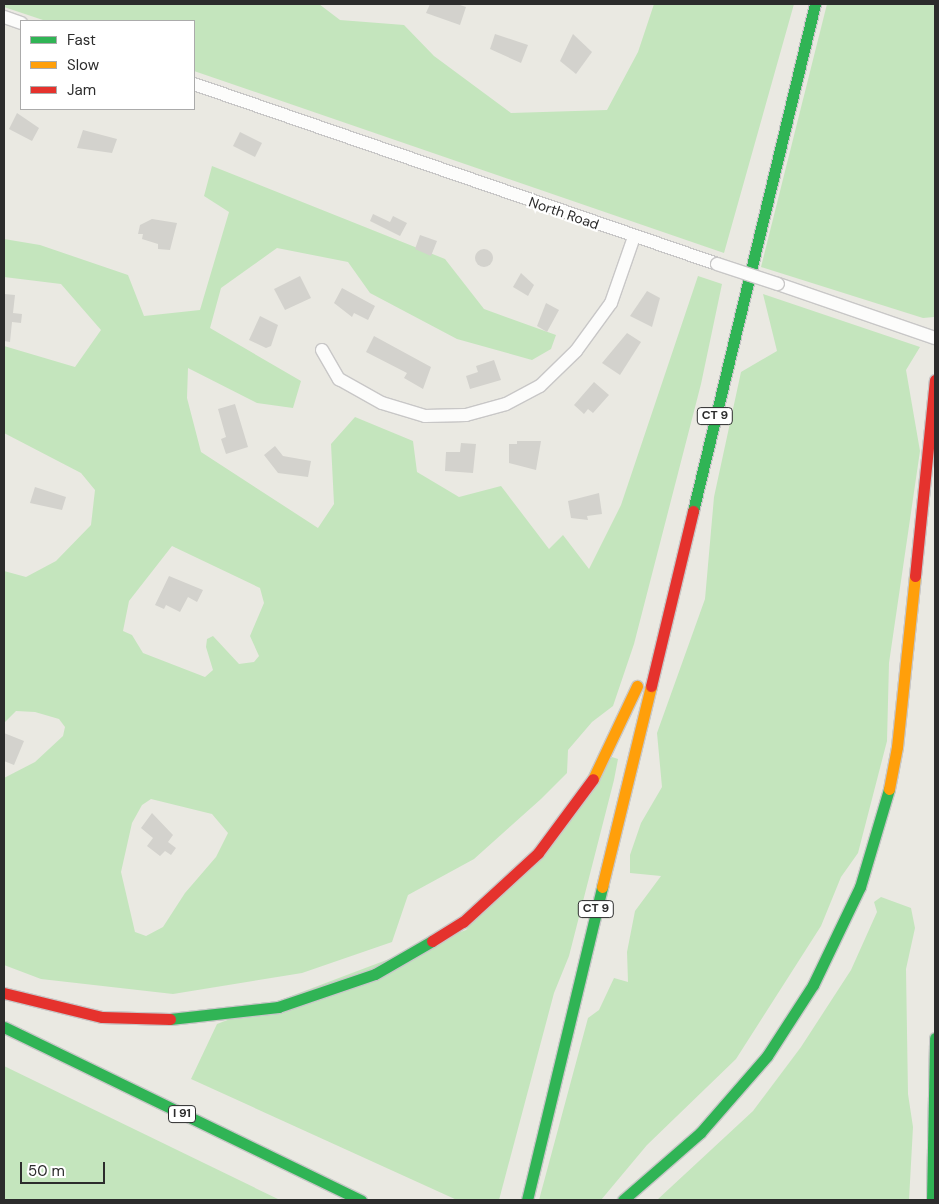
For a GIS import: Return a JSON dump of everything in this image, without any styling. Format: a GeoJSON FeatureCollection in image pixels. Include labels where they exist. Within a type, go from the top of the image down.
{"type":"FeatureCollection","features":[{"type":"Feature","properties":{"kind":"highway","name":"CT 9"},"geometry":{"type":"LineString","coordinates":[[527,1200],[815,4]]}},
{"type":"Feature","properties":{"kind":"highway"},"geometry":{"type":"LineString","coordinates":[[623,1200],[700,1134],[767,1056],[818,977],[860,887],[883,816],[899,738],[935,380]]}},
{"type":"Feature","properties":{"kind":"highway"},"geometry":{"type":"LineString","coordinates":[[4,994],[102,1017],[213,1018],[264,1011],[320,996],[421,950],[497,894],[538,853],[576,806],[616,736],[666,618]]}},
{"type":"Feature","properties":{"kind":"highway","name":"I 91"},"geometry":{"type":"LineString","coordinates":[[4,1027],[361,1200]]}},
{"type":"Feature","properties":{"kind":"highway"},"geometry":{"type":"LineString","coordinates":[[932,1200],[935,1038]]}},
{"type":"Feature","properties":{"kind":"street"},"geometry":{"type":"LineString","coordinates":[[4,17],[20,23]]}},
{"type":"Feature","properties":{"kind":"street","name":"North Road"},"geometry":{"type":"LineString","coordinates":[[195,84],[634,237],[935,338]]}},
{"type":"Feature","properties":{"kind":"street"},"geometry":{"type":"LineString","coordinates":[[322,350],[340,379],[382,403],[416,413],[466,415],[506,404],[540,386],[576,352],[611,303],[634,237]]}},
{"type":"Feature","properties":{"kind":"green space"},"geometry":{"type":"Polygon","coordinates":[[[4,4],[319,4],[340,20],[404,25],[434,56],[511,113],[607,110],[638,52],[654,4],[794,4],[724,253],[195,71],[195,20],[43,20],[4,7],[4,4]]]}},
{"type":"Feature","properties":{"kind":"green space"},"geometry":{"type":"Polygon","coordinates":[[[827,4],[935,4],[934,317],[923,318],[761,267],[827,4]]]}},
{"type":"Feature","properties":{"kind":"green space"},"geometry":{"type":"Polygon","coordinates":[[[212,166],[445,259],[484,309],[556,335],[551,349],[532,360],[457,339],[370,293],[348,262],[277,248],[221,288],[210,328],[301,381],[293,408],[257,403],[188,368],[187,398],[201,452],[318,528],[334,504],[331,444],[355,417],[413,441],[417,472],[459,497],[501,486],[549,549],[563,535],[589,569],[621,505],[698,276],[722,284],[701,384],[634,644],[613,706],[592,722],[568,750],[567,773],[474,859],[408,895],[392,942],[302,973],[173,994],[41,979],[4,965],[4,778],[35,762],[63,736],[65,727],[59,719],[35,712],[16,711],[4,723],[4,571],[26,577],[56,561],[91,525],[95,490],[81,473],[4,433],[4,346],[75,367],[101,330],[61,284],[4,277],[4,239],[40,245],[128,275],[144,316],[200,310],[229,212],[204,196],[212,166]],[[172,546],[129,601],[123,631],[132,635],[143,653],[205,677],[213,670],[206,647],[207,639],[213,636],[239,664],[254,662],[259,656],[250,636],[264,603],[260,588],[172,546]],[[151,799],[142,805],[132,823],[121,872],[135,932],[146,936],[163,927],[185,893],[216,857],[228,833],[212,814],[151,799]]]}},
{"type":"Feature","properties":{"kind":"green space"},"geometry":{"type":"Polygon","coordinates":[[[763,294],[920,347],[906,370],[920,451],[889,663],[887,741],[858,853],[841,877],[821,926],[736,1059],[647,1145],[601,1200],[539,1200],[588,1018],[599,1010],[614,978],[628,982],[627,952],[635,911],[661,876],[630,873],[630,855],[641,823],[662,787],[657,733],[705,599],[714,497],[741,372],[777,351],[763,294]]]}},
{"type":"Feature","properties":{"kind":"green space"},"geometry":{"type":"Polygon","coordinates":[[[612,757],[618,759],[614,780],[569,956],[554,993],[499,1200],[457,1200],[191,1079],[217,1024],[466,930],[612,757]]]}},
{"type":"Feature","properties":{"kind":"green space"},"geometry":{"type":"Polygon","coordinates":[[[881,897],[911,908],[915,928],[906,969],[908,1094],[913,1127],[909,1200],[657,1200],[753,1111],[801,1047],[851,970],[877,912],[874,902],[881,897]]]}},
{"type":"Feature","properties":{"kind":"green space"},"geometry":{"type":"Polygon","coordinates":[[[4,1066],[280,1200],[4,1200],[4,1066]]]}},
{"type":"Feature","properties":{"kind":"building"},"geometry":{"type":"Polygon","coordinates":[[[430,4],[457,4],[466,7],[460,25],[426,13],[430,4]]]}},
{"type":"Feature","properties":{"kind":"building"},"geometry":{"type":"Polygon","coordinates":[[[495,34],[528,45],[521,63],[490,49],[495,34]]]}},
{"type":"Feature","properties":{"kind":"building"},"geometry":{"type":"Polygon","coordinates":[[[573,34],[592,52],[576,74],[560,61],[573,34]]]}},
{"type":"Feature","properties":{"kind":"building"},"geometry":{"type":"Polygon","coordinates":[[[17,113],[39,128],[32,141],[9,129],[17,113]]]}},
{"type":"Feature","properties":{"kind":"building"},"geometry":{"type":"Polygon","coordinates":[[[83,130],[117,139],[112,153],[77,148],[83,130]]]}},
{"type":"Feature","properties":{"kind":"building"},"geometry":{"type":"Polygon","coordinates":[[[240,132],[262,143],[255,157],[233,146],[240,132]]]}},
{"type":"Feature","properties":{"kind":"building"},"geometry":{"type":"Polygon","coordinates":[[[373,214],[390,222],[393,216],[407,223],[400,236],[370,221],[373,214]]]}},
{"type":"Feature","properties":{"kind":"building"},"geometry":{"type":"Polygon","coordinates":[[[152,219],[177,223],[170,250],[158,249],[158,244],[142,239],[143,234],[138,234],[140,225],[152,219]]]}},
{"type":"Feature","properties":{"kind":"building"},"geometry":{"type":"Polygon","coordinates":[[[420,235],[437,241],[431,256],[415,249],[420,235]]]}},
{"type":"Feature","properties":{"kind":"building"},"geometry":{"type":"Polygon","coordinates":[[[484,249],[490,252],[493,258],[490,264],[484,267],[478,264],[475,258],[478,252],[484,249]]]}},
{"type":"Feature","properties":{"kind":"building"},"geometry":{"type":"Polygon","coordinates":[[[521,273],[534,285],[528,296],[513,287],[521,273]]]}},
{"type":"Feature","properties":{"kind":"building"},"geometry":{"type":"Polygon","coordinates":[[[300,276],[311,298],[285,310],[274,289],[300,276]]]}},
{"type":"Feature","properties":{"kind":"building"},"geometry":{"type":"Polygon","coordinates":[[[342,288],[375,306],[368,320],[354,313],[352,317],[334,303],[342,288]]]}},
{"type":"Feature","properties":{"kind":"building"},"geometry":{"type":"Polygon","coordinates":[[[647,291],[660,298],[652,327],[630,316],[647,291]]]}},
{"type":"Feature","properties":{"kind":"building"},"geometry":{"type":"Polygon","coordinates":[[[4,294],[15,295],[13,313],[22,314],[21,323],[12,322],[10,342],[4,341],[4,294]]]}},
{"type":"Feature","properties":{"kind":"building"},"geometry":{"type":"Polygon","coordinates":[[[546,303],[559,310],[547,332],[537,326],[546,303]]]}},
{"type":"Feature","properties":{"kind":"building"},"geometry":{"type":"Polygon","coordinates":[[[260,316],[278,325],[271,346],[266,348],[249,340],[260,316]]]}},
{"type":"Feature","properties":{"kind":"building"},"geometry":{"type":"Polygon","coordinates":[[[627,333],[641,342],[620,375],[602,363],[627,333]]]}},
{"type":"Feature","properties":{"kind":"building"},"geometry":{"type":"Polygon","coordinates":[[[374,336],[431,367],[423,389],[404,378],[407,373],[366,352],[374,336]]]}},
{"type":"Feature","properties":{"kind":"building"},"geometry":{"type":"Polygon","coordinates":[[[494,360],[501,380],[470,389],[466,376],[478,372],[476,366],[494,360]]]}},
{"type":"Feature","properties":{"kind":"building"},"geometry":{"type":"Polygon","coordinates":[[[594,382],[609,395],[593,413],[588,409],[584,414],[574,405],[594,382]]]}},
{"type":"Feature","properties":{"kind":"building"},"geometry":{"type":"Polygon","coordinates":[[[235,404],[248,447],[226,454],[221,439],[226,437],[218,409],[235,404]]]}},
{"type":"Feature","properties":{"kind":"building"},"geometry":{"type":"Polygon","coordinates":[[[517,441],[541,441],[536,470],[509,463],[509,444],[517,444],[517,441]]]}},
{"type":"Feature","properties":{"kind":"building"},"geometry":{"type":"Polygon","coordinates":[[[461,443],[476,444],[473,473],[445,471],[446,452],[460,452],[461,443]]]}},
{"type":"Feature","properties":{"kind":"building"},"geometry":{"type":"Polygon","coordinates":[[[275,446],[283,456],[311,461],[308,477],[278,473],[264,455],[275,446]]]}},
{"type":"Feature","properties":{"kind":"building"},"geometry":{"type":"Polygon","coordinates":[[[35,487],[66,497],[62,510],[30,503],[35,487]]]}},
{"type":"Feature","properties":{"kind":"building"},"geometry":{"type":"Polygon","coordinates":[[[599,493],[602,514],[587,516],[588,520],[571,518],[568,501],[599,493]]]}},
{"type":"Feature","properties":{"kind":"building"},"geometry":{"type":"Polygon","coordinates":[[[169,576],[203,590],[197,602],[188,597],[180,612],[166,605],[164,609],[155,605],[169,576]]]}},
{"type":"Feature","properties":{"kind":"building"},"geometry":{"type":"Polygon","coordinates":[[[4,733],[24,741],[14,765],[4,761],[4,733]]]}},
{"type":"Feature","properties":{"kind":"building"},"geometry":{"type":"Polygon","coordinates":[[[152,813],[173,835],[168,842],[176,848],[171,855],[165,851],[160,856],[147,846],[153,838],[141,828],[152,813]]]}},
{"type":"Feature","properties":{"kind":"traffic: fast"},"geometry":{"type":"LineString","coordinates":[[693,511],[815,4]]}},
{"type":"Feature","properties":{"kind":"traffic: fast"},"geometry":{"type":"LineString","coordinates":[[623,1200],[700,1133],[767,1056],[813,985],[860,887],[889,789]]}},
{"type":"Feature","properties":{"kind":"traffic: fast"},"geometry":{"type":"LineString","coordinates":[[527,1200],[602,887]]}},
{"type":"Feature","properties":{"kind":"traffic: fast"},"geometry":{"type":"LineString","coordinates":[[170,1019],[278,1007],[375,974],[432,941]]}},
{"type":"Feature","properties":{"kind":"traffic: fast"},"geometry":{"type":"LineString","coordinates":[[4,1027],[361,1200]]}},
{"type":"Feature","properties":{"kind":"traffic: fast"},"geometry":{"type":"LineString","coordinates":[[932,1200],[935,1038]]}},
{"type":"Feature","properties":{"kind":"traffic: slow"},"geometry":{"type":"LineString","coordinates":[[889,789],[897,747],[915,576]]}},
{"type":"Feature","properties":{"kind":"traffic: slow"},"geometry":{"type":"LineString","coordinates":[[593,779],[637,686]]}},
{"type":"Feature","properties":{"kind":"traffic: slow"},"geometry":{"type":"LineString","coordinates":[[602,887],[651,686]]}},
{"type":"Feature","properties":{"kind":"traffic: jam"},"geometry":{"type":"LineString","coordinates":[[915,576],[935,380]]}},
{"type":"Feature","properties":{"kind":"traffic: jam"},"geometry":{"type":"LineString","coordinates":[[651,686],[693,511]]}},
{"type":"Feature","properties":{"kind":"traffic: jam"},"geometry":{"type":"LineString","coordinates":[[432,941],[463,922],[538,853],[593,779]]}},
{"type":"Feature","properties":{"kind":"traffic: jam"},"geometry":{"type":"LineString","coordinates":[[4,993],[102,1017],[170,1019]]}}]}
